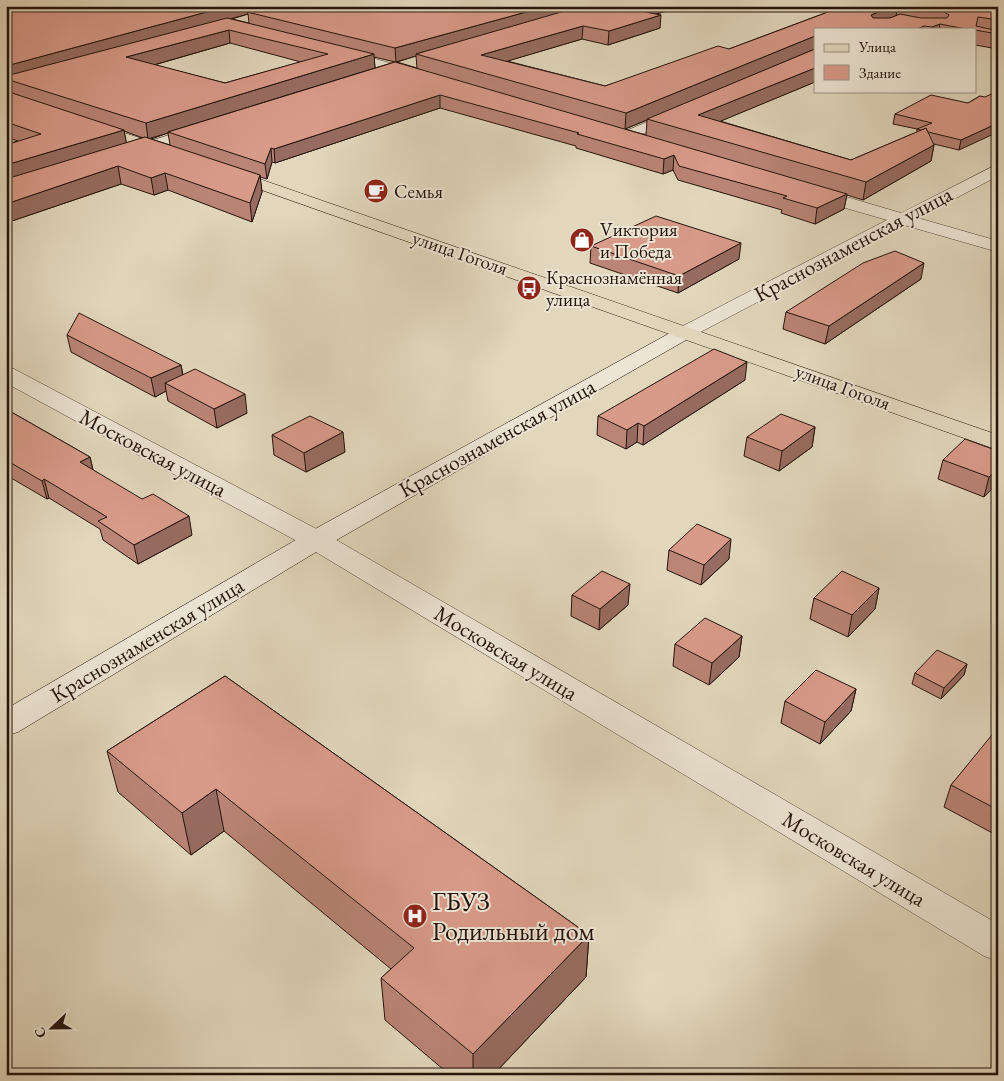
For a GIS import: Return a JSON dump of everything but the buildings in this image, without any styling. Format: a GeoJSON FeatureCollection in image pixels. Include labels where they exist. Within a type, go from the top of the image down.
{"type":"FeatureCollection","features":[{"type":"Feature","properties":{"kind":"main road"},"geometry":{"type":"LineString","coordinates":[[78,122],[188,159]]}},
{"type":"Feature","properties":{"kind":"main road","name":"улица Гоголя"},"geometry":{"type":"LineString","coordinates":[[206,165],[998,443]]}},
{"type":"Feature","properties":{"kind":"street"},"geometry":{"type":"LineString","coordinates":[[319,48],[434,79]]}},
{"type":"Feature","properties":{"kind":"street"},"geometry":{"type":"LineString","coordinates":[[368,77],[425,60]]}},
{"type":"Feature","properties":{"kind":"street"},"geometry":{"type":"LineString","coordinates":[[626,136],[692,107]]}},
{"type":"Feature","properties":{"kind":"street"},"geometry":{"type":"LineString","coordinates":[[118,156],[219,124]]}},
{"type":"Feature","properties":{"kind":"street"},"geometry":{"type":"LineString","coordinates":[[607,130],[645,142]]}},
{"type":"Feature","properties":{"kind":"street","name":"Краснознаменская улица"},"geometry":{"type":"LineString","coordinates":[[6,724],[316,540],[686,332],[998,168]]}},
{"type":"Feature","properties":{"kind":"street"},"geometry":{"type":"LineString","coordinates":[[796,188],[998,248]]}},
{"type":"Feature","properties":{"kind":"street","name":"Московская улица"},"geometry":{"type":"LineString","coordinates":[[6,374],[316,540],[998,944]]}},
{"type":"Feature","properties":{"kind":"place","name":"Семья"},"geometry":{"type":"Point","coordinates":[376,191]}},
{"type":"Feature","properties":{"kind":"place","name":"Vиктория и Победа"},"geometry":{"type":"Point","coordinates":[582,240]}},
{"type":"Feature","properties":{"kind":"place","name":"Краснознамённая улица"},"geometry":{"type":"Point","coordinates":[529,288]}},
{"type":"Feature","properties":{"kind":"place","name":"ГБУЗ Родильный дом"},"geometry":{"type":"Point","coordinates":[415,916]}}]}
